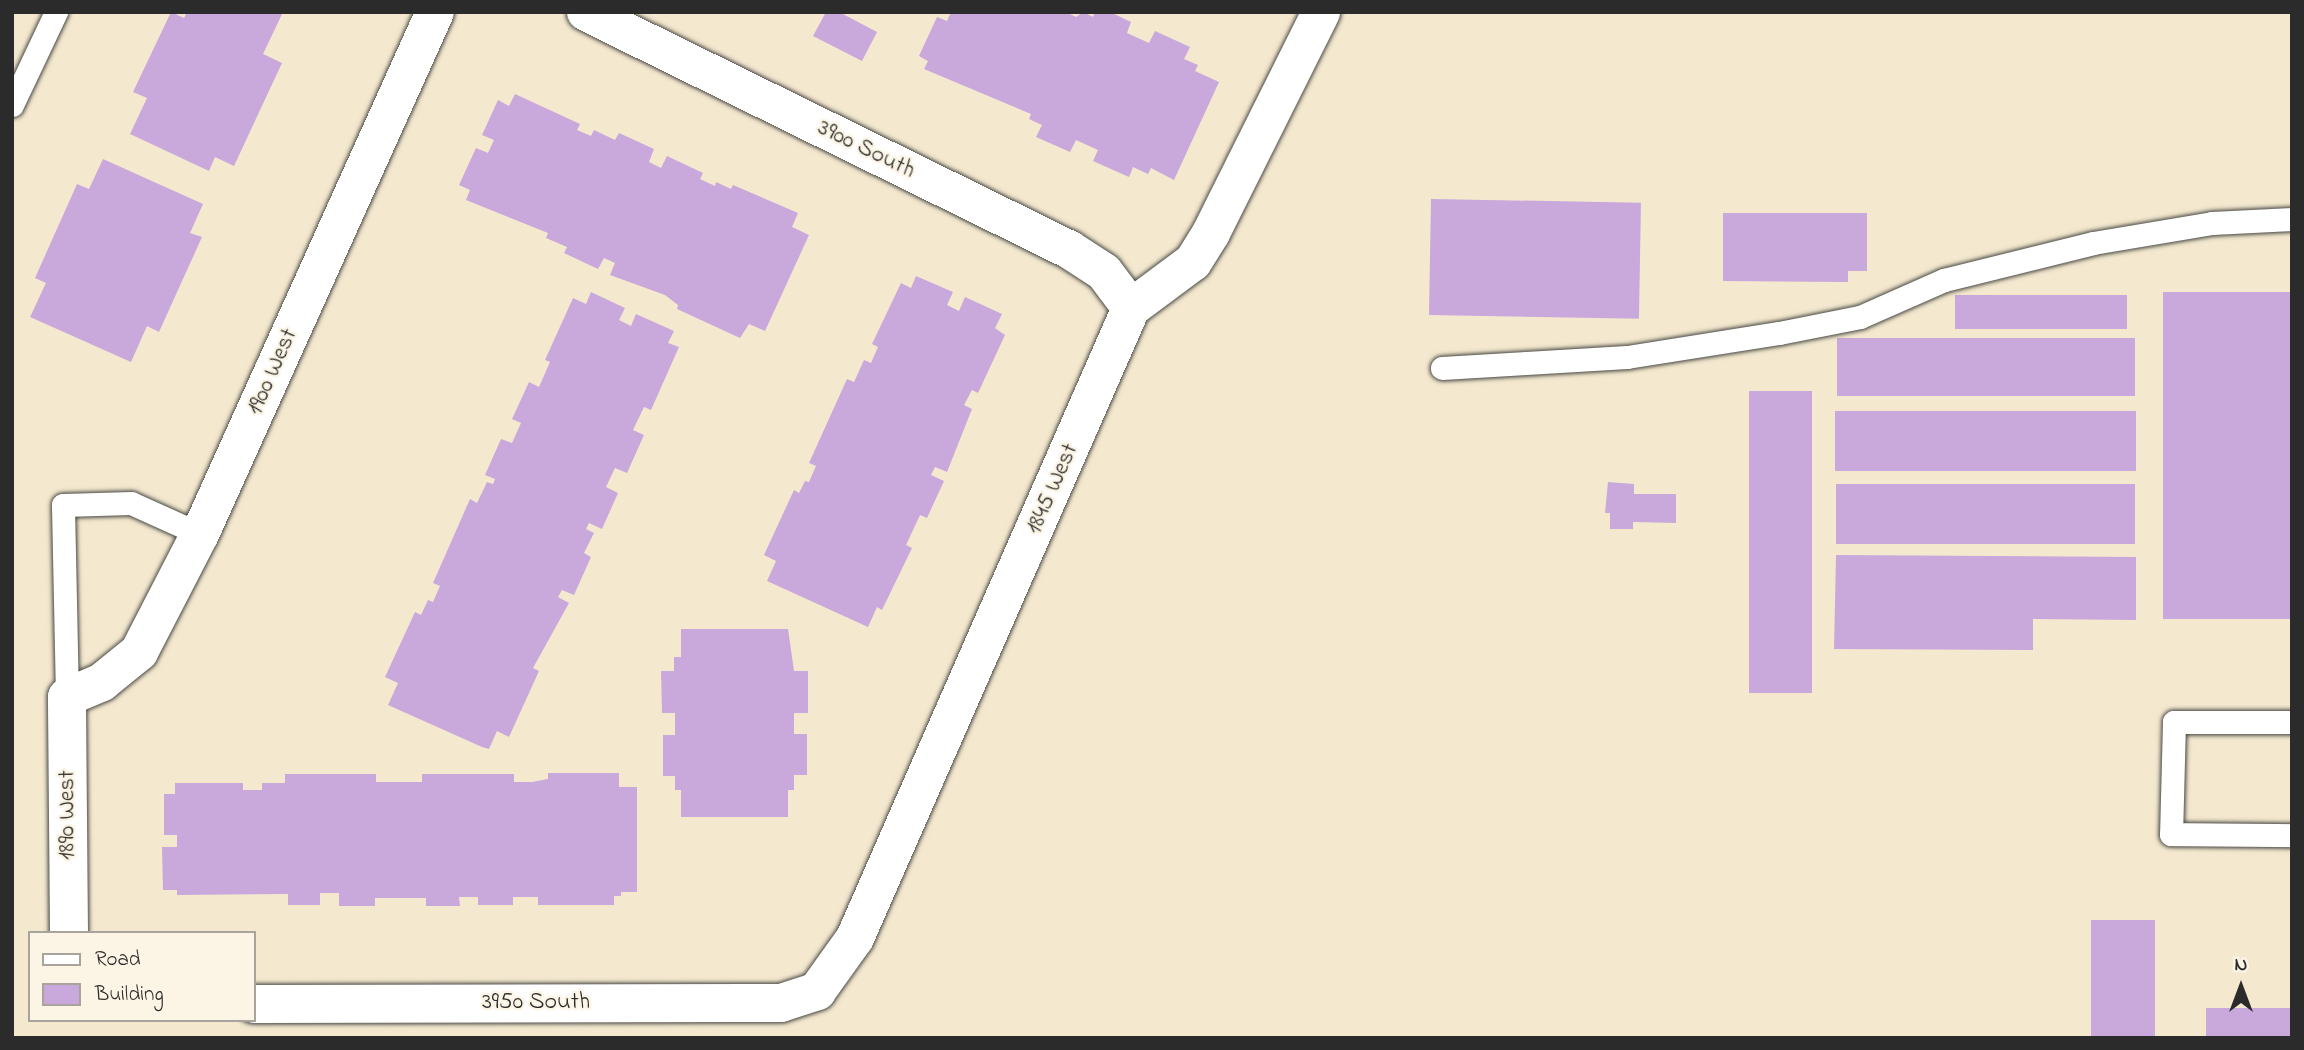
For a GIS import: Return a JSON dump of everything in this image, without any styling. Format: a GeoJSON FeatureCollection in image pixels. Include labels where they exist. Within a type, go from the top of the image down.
{"type":"FeatureCollection","features":[{"type":"Feature","properties":{"kind":"street","name":"1900 West"},"geometry":{"type":"LineString","coordinates":[[68,697],[102,682],[139,652],[200,534],[435,12]]}},
{"type":"Feature","properties":{"kind":"street","name":"3900 South"},"geometry":{"type":"LineString","coordinates":[[586,12],[1070,250],[1104,272],[1131,307]]}},
{"type":"Feature","properties":{"kind":"street","name":"1845 West"},"geometry":{"type":"LineString","coordinates":[[817,991],[855,938],[1131,307],[1192,262],[1211,233],[1321,12]]}},
{"type":"Feature","properties":{"kind":"street","name":"1890 West"},"geometry":{"type":"LineString","coordinates":[[68,697],[69,931]]}},
{"type":"Feature","properties":{"kind":"street","name":"3950 South"},"geometry":{"type":"LineString","coordinates":[[256,1004],[781,1003],[817,991]]}},
{"type":"Feature","properties":{"kind":"lane"},"geometry":{"type":"LineString","coordinates":[[12,105],[56,12]]}},
{"type":"Feature","properties":{"kind":"lane"},"geometry":{"type":"LineString","coordinates":[[1442,368],[1627,357],[1779,333],[1860,317],[1944,280],[2093,243],[2212,223],[2292,219]]}},
{"type":"Feature","properties":{"kind":"lane"},"geometry":{"type":"LineString","coordinates":[[68,697],[64,505],[131,503],[200,534]]}},
{"type":"Feature","properties":{"kind":"lane"},"geometry":{"type":"LineString","coordinates":[[2292,722],[2174,722],[2171,834],[2292,835]]}},
{"type":"Feature","properties":{"kind":"building"},"geometry":{"type":"Polygon","coordinates":[[[171,12],[184,18],[187,12],[283,12],[263,54],[282,63],[234,166],[215,157],[209,171],[130,134],[147,98],[133,92],[171,12]]]}},
{"type":"Feature","properties":{"kind":"building"},"geometry":{"type":"Polygon","coordinates":[[[826,12],[839,12],[877,32],[862,61],[813,36],[826,12]]]}},
{"type":"Feature","properties":{"kind":"building"},"geometry":{"type":"Polygon","coordinates":[[[951,12],[1066,12],[1076,17],[1083,12],[1093,17],[1095,12],[1110,12],[1131,22],[1127,33],[1149,43],[1155,31],[1190,47],[1184,59],[1198,65],[1195,71],[1219,82],[1174,180],[1151,168],[1148,174],[1133,167],[1129,177],[1093,161],[1098,150],[1076,140],[1070,152],[1036,137],[1042,125],[1029,119],[1031,114],[924,69],[928,61],[919,56],[937,17],[947,21],[951,12]]]}},
{"type":"Feature","properties":{"kind":"building"},"geometry":{"type":"Polygon","coordinates":[[[515,94],[580,124],[577,130],[591,136],[594,130],[615,140],[619,133],[654,149],[649,162],[661,168],[667,156],[703,173],[700,179],[715,186],[716,182],[731,189],[733,185],[798,213],[792,227],[809,235],[765,331],[749,324],[740,338],[677,309],[678,305],[665,295],[610,275],[615,263],[604,258],[598,269],[564,253],[567,247],[546,238],[548,233],[466,200],[470,190],[459,185],[476,148],[488,153],[494,140],[482,135],[498,100],[509,106],[515,94]]]}},
{"type":"Feature","properties":{"kind":"building"},"geometry":{"type":"Polygon","coordinates":[[[103,159],[203,204],[190,233],[202,237],[159,332],[147,326],[131,362],[30,317],[46,283],[35,278],[77,184],[89,189],[103,159]]]}},
{"type":"Feature","properties":{"kind":"building"},"geometry":{"type":"Polygon","coordinates":[[[1431,199],[1641,203],[1639,319],[1429,315],[1431,199]]]}},
{"type":"Feature","properties":{"kind":"building"},"geometry":{"type":"Polygon","coordinates":[[[1723,213],[1867,213],[1867,271],[1848,271],[1848,282],[1723,281],[1723,213]]]}},
{"type":"Feature","properties":{"kind":"building"},"geometry":{"type":"Polygon","coordinates":[[[916,276],[953,292],[947,305],[959,311],[965,297],[1002,314],[995,328],[1005,335],[978,393],[972,390],[964,405],[972,409],[947,472],[935,467],[931,475],[944,481],[927,518],[920,515],[906,545],[912,548],[882,610],[877,607],[868,627],[767,581],[776,561],[764,555],[794,490],[799,493],[805,481],[809,482],[816,466],[809,463],[847,379],[854,382],[864,360],[871,363],[878,347],[872,344],[901,283],[911,288],[916,276]]]}},
{"type":"Feature","properties":{"kind":"building"},"geometry":{"type":"Polygon","coordinates":[[[591,292],[625,308],[619,320],[631,326],[636,314],[674,331],[668,343],[679,347],[651,410],[644,407],[633,430],[644,435],[627,473],[615,468],[606,487],[618,493],[602,529],[589,523],[586,529],[594,533],[584,553],[591,557],[574,595],[562,590],[558,597],[569,603],[533,668],[539,671],[509,737],[497,731],[489,749],[388,705],[398,683],[385,677],[415,612],[421,615],[428,600],[433,602],[440,586],[433,583],[470,499],[477,503],[487,482],[493,484],[495,479],[485,475],[501,439],[512,443],[521,423],[512,419],[529,382],[539,387],[550,362],[545,360],[573,298],[586,304],[591,292]]]}},
{"type":"Feature","properties":{"kind":"building"},"geometry":{"type":"Polygon","coordinates":[[[2163,292],[2292,292],[2292,619],[2163,619],[2163,292]]]}},
{"type":"Feature","properties":{"kind":"building"},"geometry":{"type":"Polygon","coordinates":[[[1955,295],[2127,295],[2127,329],[1955,329],[1955,295]]]}},
{"type":"Feature","properties":{"kind":"building"},"geometry":{"type":"Polygon","coordinates":[[[1837,338],[2135,338],[2135,396],[1837,396],[1837,338]]]}},
{"type":"Feature","properties":{"kind":"building"},"geometry":{"type":"Polygon","coordinates":[[[1749,391],[1812,391],[1812,693],[1749,693],[1749,391]]]}},
{"type":"Feature","properties":{"kind":"building"},"geometry":{"type":"Polygon","coordinates":[[[1835,411],[2136,411],[2136,471],[1835,471],[1835,411]]]}},
{"type":"Feature","properties":{"kind":"building"},"geometry":{"type":"Polygon","coordinates":[[[1608,482],[1634,484],[1634,494],[1676,494],[1676,523],[1633,522],[1633,529],[1610,529],[1610,513],[1605,513],[1608,482]]]}},
{"type":"Feature","properties":{"kind":"building"},"geometry":{"type":"Polygon","coordinates":[[[1836,484],[2135,484],[2135,544],[1836,544],[1836,484]]]}},
{"type":"Feature","properties":{"kind":"building"},"geometry":{"type":"Polygon","coordinates":[[[1836,555],[2136,557],[2136,620],[2033,619],[2033,650],[1834,649],[1836,555]]]}},
{"type":"Feature","properties":{"kind":"building"},"geometry":{"type":"Polygon","coordinates":[[[681,629],[788,629],[794,671],[808,671],[808,713],[794,713],[794,734],[807,734],[807,775],[794,775],[794,790],[788,790],[788,817],[681,817],[681,790],[675,790],[675,776],[663,776],[663,735],[675,735],[675,713],[662,713],[661,671],[674,671],[674,657],[681,657],[681,629]]]}},
{"type":"Feature","properties":{"kind":"building"},"geometry":{"type":"Polygon","coordinates":[[[548,773],[619,773],[619,787],[637,787],[637,892],[621,892],[621,896],[614,896],[614,905],[538,905],[538,897],[513,897],[513,905],[478,905],[478,897],[459,897],[460,906],[426,906],[426,898],[375,898],[375,906],[339,906],[339,893],[320,893],[320,905],[288,905],[288,894],[177,895],[177,890],[163,890],[162,847],[177,847],[177,835],[164,835],[164,794],[175,794],[175,783],[243,783],[243,790],[262,790],[262,783],[285,783],[285,774],[376,774],[376,782],[422,782],[422,774],[514,774],[514,782],[532,782],[548,779],[548,773]]]}},
{"type":"Feature","properties":{"kind":"building"},"geometry":{"type":"Polygon","coordinates":[[[2091,920],[2155,920],[2155,1038],[2091,1038],[2091,920]]]}},
{"type":"Feature","properties":{"kind":"building"},"geometry":{"type":"Polygon","coordinates":[[[2206,1008],[2292,1008],[2292,1038],[2206,1038],[2206,1008]]]}}]}
